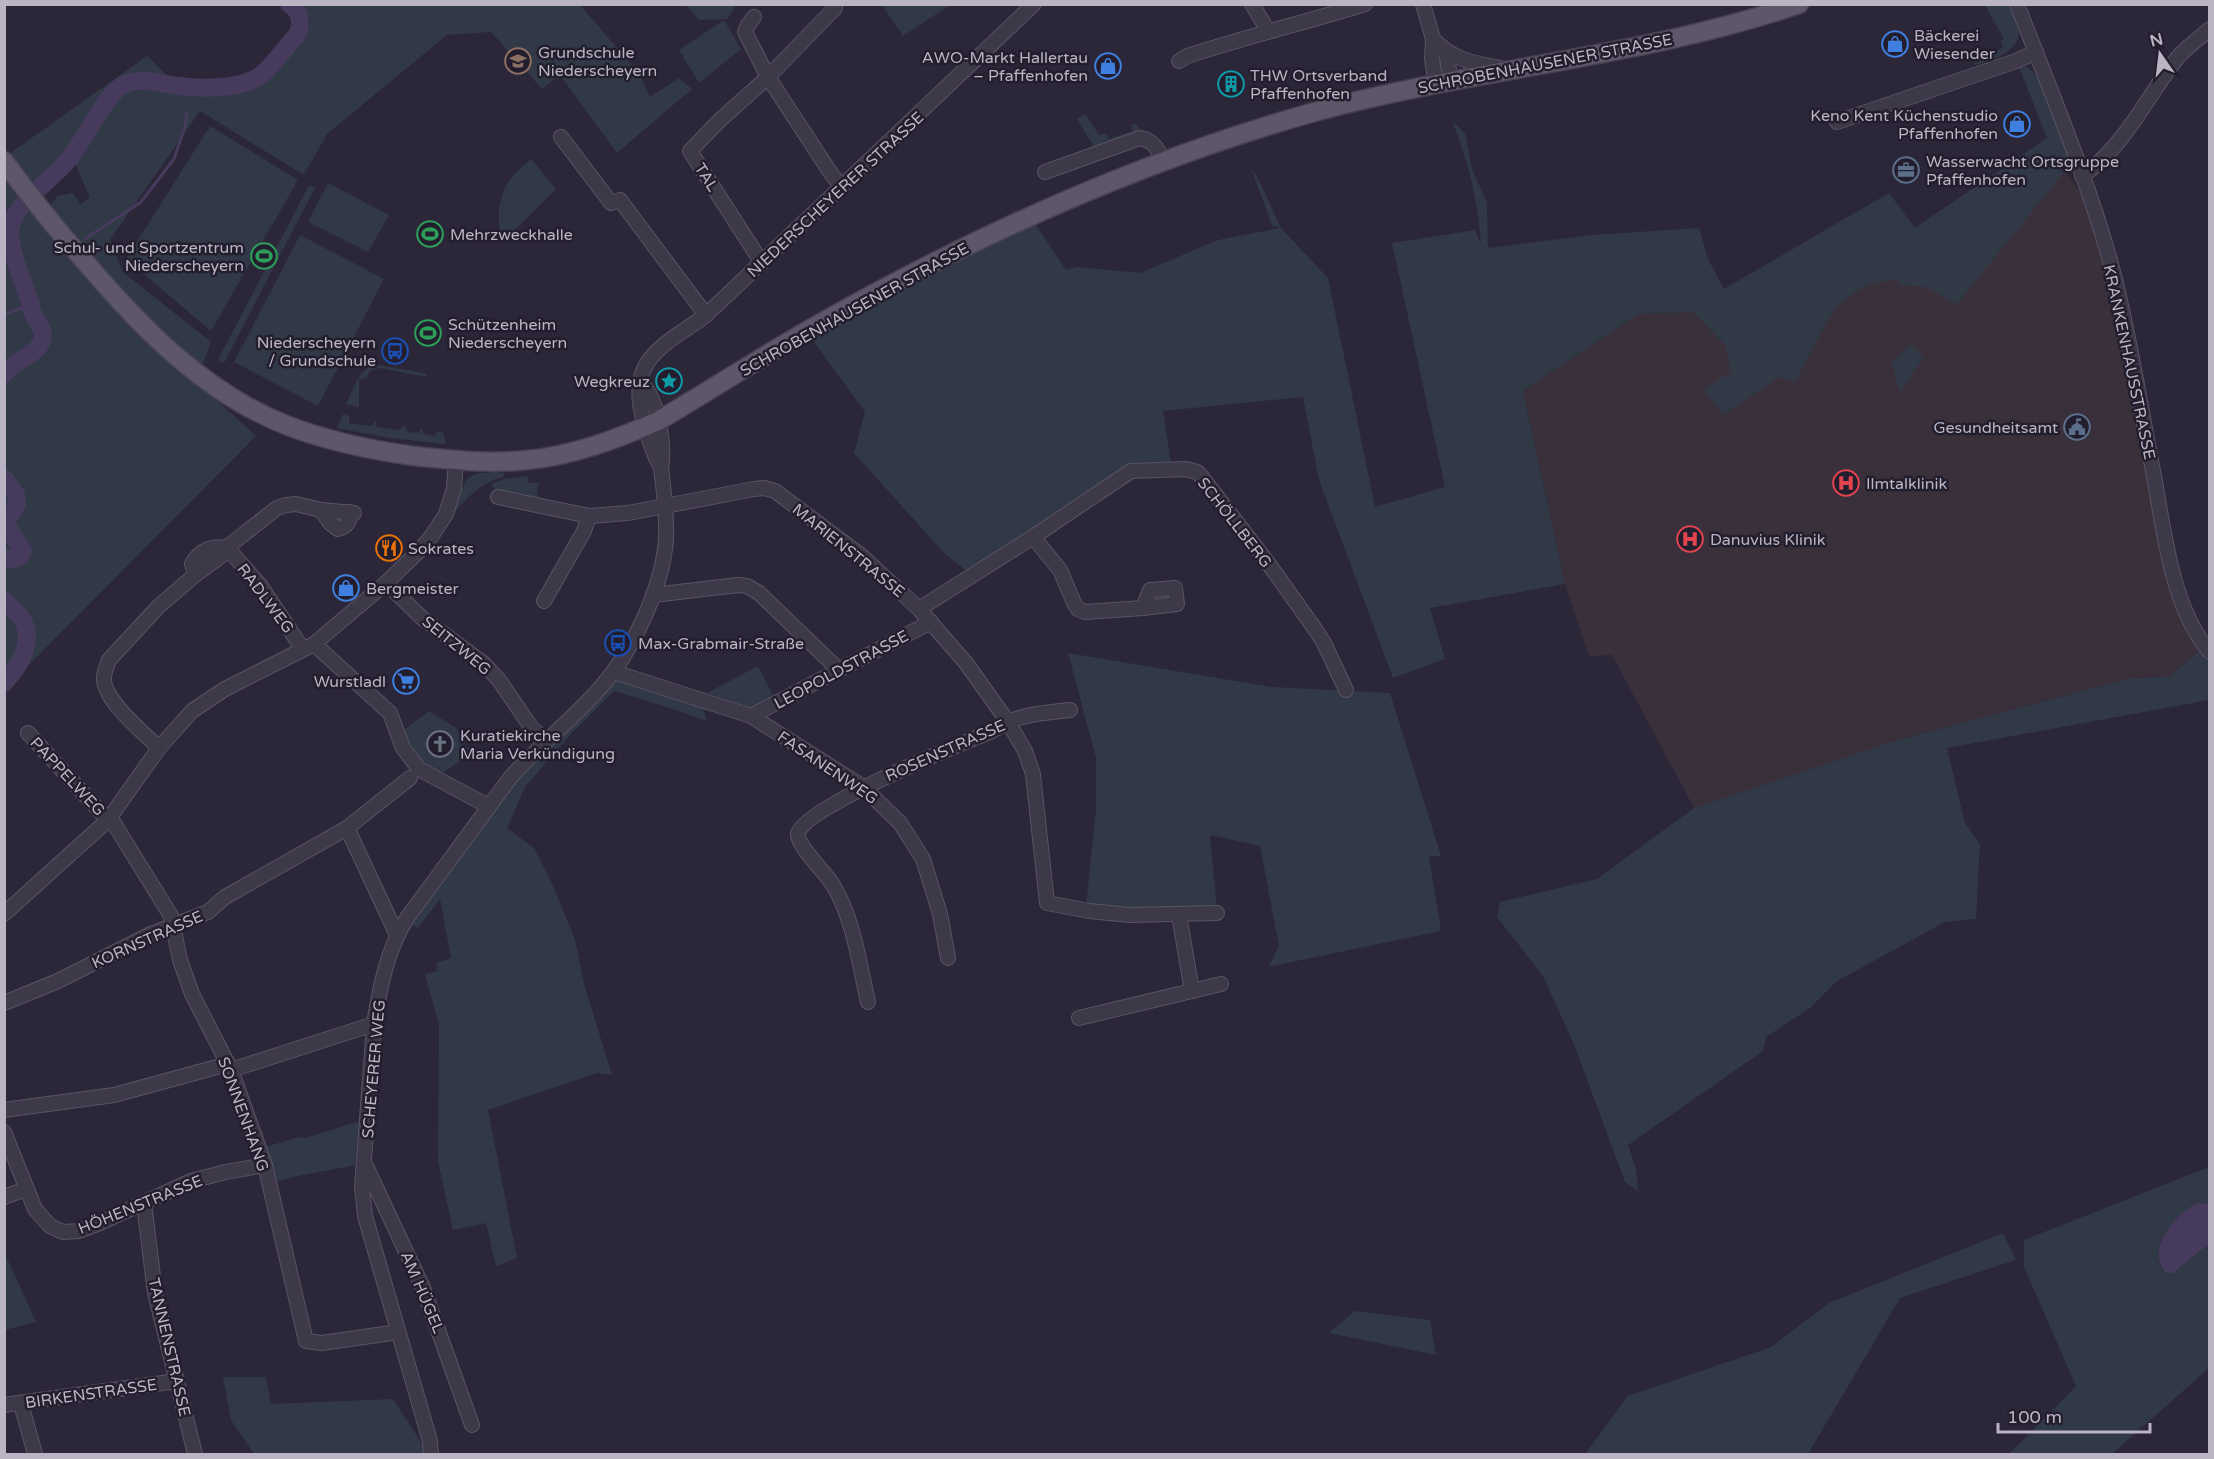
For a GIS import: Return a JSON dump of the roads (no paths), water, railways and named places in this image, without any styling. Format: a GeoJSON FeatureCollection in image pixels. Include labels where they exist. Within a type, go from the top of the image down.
{"type":"FeatureCollection","features":[{"type":"Feature","properties":{"kind":"main road","name":"SCHROBENHAUSENER STRASSE"},"geometry":{"type":"LineString","coordinates":[[4,161],[42,212],[140,324],[191,369],[223,392],[267,417],[327,438],[368,449],[456,460],[503,462],[540,458],[583,448],[651,424],[806,331],[973,243],[1061,202],[1216,142],[1317,112],[1444,82],[1675,39],[1751,20],[1799,4]]}},
{"type":"Feature","properties":{"kind":"street"},"geometry":{"type":"LineString","coordinates":[[1252,4],[1268,30]]}},
{"type":"Feature","properties":{"kind":"street"},"geometry":{"type":"LineString","coordinates":[[1179,61],[1187,56],[1268,30],[1287,27],[1365,4]]}},
{"type":"Feature","properties":{"kind":"street"},"geometry":{"type":"LineString","coordinates":[[1423,4],[1433,39],[1432,59],[1444,82]]}},
{"type":"Feature","properties":{"kind":"street","name":"KRANKENHAUSSTRASSE"},"geometry":{"type":"LineString","coordinates":[[2017,4],[2082,176],[2114,277],[2125,322],[2160,513],[2178,593],[2191,627],[2210,652]]}},
{"type":"Feature","properties":{"kind":"street","name":"NIEDERSCHEYERER STRASSE"},"geometry":{"type":"LineString","coordinates":[[651,424],[638,400],[642,369],[650,358],[706,315],[762,263],[1026,7]]}},
{"type":"Feature","properties":{"kind":"street","name":"TAL"},"geometry":{"type":"LineString","coordinates":[[762,263],[690,151],[835,8]]}},
{"type":"Feature","properties":{"kind":"street"},"geometry":{"type":"LineString","coordinates":[[754,17],[745,32],[768,76],[842,187]]}},
{"type":"Feature","properties":{"kind":"street"},"geometry":{"type":"LineString","coordinates":[[2082,176],[2103,161],[2116,147],[2179,56],[2210,29]]}},
{"type":"Feature","properties":{"kind":"street"},"geometry":{"type":"LineString","coordinates":[[1433,39],[1446,52],[1469,62],[1506,70]]}},
{"type":"Feature","properties":{"kind":"street"},"geometry":{"type":"LineString","coordinates":[[1444,82],[1446,52]]}},
{"type":"Feature","properties":{"kind":"street"},"geometry":{"type":"LineString","coordinates":[[1837,122],[2016,61],[2036,52]]}},
{"type":"Feature","properties":{"kind":"street"},"geometry":{"type":"LineString","coordinates":[[561,137],[611,203],[620,200],[706,315]]}},
{"type":"Feature","properties":{"kind":"street"},"geometry":{"type":"LineString","coordinates":[[1045,172],[1140,138],[1148,139],[1154,144],[1163,161]]}},
{"type":"Feature","properties":{"kind":"street"},"geometry":{"type":"LineString","coordinates":[[308,646],[371,693],[390,713],[403,748],[419,769],[488,806],[527,759],[614,672],[653,595],[666,542],[661,468],[651,424]]}},
{"type":"Feature","properties":{"kind":"street"},"geometry":{"type":"LineString","coordinates":[[4,914],[109,818],[159,748],[180,723],[205,700],[308,646],[386,583],[419,551],[442,521],[452,498],[456,479],[456,460]]}},
{"type":"Feature","properties":{"kind":"street","name":"SCHÖLLBERG"},"geometry":{"type":"LineString","coordinates":[[919,609],[1033,537],[1131,471],[1186,469],[1197,472],[1268,563],[1324,643],[1346,690]]}},
{"type":"Feature","properties":{"kind":"street","name":"MARIENSTRASSE"},"geometry":{"type":"LineString","coordinates":[[498,497],[589,516],[665,507],[754,489],[764,488],[775,491],[862,557],[919,609],[966,663],[1008,722],[1025,751],[1033,774],[1047,903],[1089,911],[1130,915],[1179,915]]}},
{"type":"Feature","properties":{"kind":"street"},"geometry":{"type":"LineString","coordinates":[[159,748],[108,693],[104,678],[105,669],[110,660],[158,607],[195,575],[192,564],[201,553],[214,547],[227,549],[277,508],[296,504],[321,510],[352,512]]}},
{"type":"Feature","properties":{"kind":"street"},"geometry":{"type":"LineString","coordinates":[[544,601],[587,527],[589,516]]}},
{"type":"Feature","properties":{"kind":"street"},"geometry":{"type":"LineString","coordinates":[[1033,537],[1060,570],[1078,609],[1085,612],[1143,608]]}},
{"type":"Feature","properties":{"kind":"street","name":"RADLWEG"},"geometry":{"type":"LineString","coordinates":[[227,549],[260,585],[308,646]]}},
{"type":"Feature","properties":{"kind":"street","name":"SEITZWEG"},"geometry":{"type":"LineString","coordinates":[[386,583],[422,618],[483,663],[499,680],[531,727],[545,740]]}},
{"type":"Feature","properties":{"kind":"street"},"geometry":{"type":"LineString","coordinates":[[653,595],[726,586],[747,586],[759,593],[838,670]]}},
{"type":"Feature","properties":{"kind":"street","name":"LEOPOLDSTRASSE"},"geometry":{"type":"LineString","coordinates":[[751,716],[931,622]]}},
{"type":"Feature","properties":{"kind":"street","name":"FASANENWEG"},"geometry":{"type":"LineString","coordinates":[[614,672],[751,716],[863,788],[900,823],[923,859],[940,914],[948,958]]}},
{"type":"Feature","properties":{"kind":"street","name":"ROSENSTRASSE"},"geometry":{"type":"LineString","coordinates":[[868,1002],[843,904],[830,880],[801,845],[798,830],[826,809],[922,759],[994,730],[1008,722],[1070,710]]}},
{"type":"Feature","properties":{"kind":"street","name":"PAPPELWEG"},"geometry":{"type":"LineString","coordinates":[[28,733],[109,818]]}},
{"type":"Feature","properties":{"kind":"street","name":"KORNSTRASSE"},"geometry":{"type":"LineString","coordinates":[[4,1003],[40,990],[126,945],[208,912],[225,897],[347,828],[410,778]]}},
{"type":"Feature","properties":{"kind":"street","name":"SCHEYERER WEG"},"geometry":{"type":"LineString","coordinates":[[431,1455],[430,1441],[365,1216],[362,1187],[374,1024],[384,975],[397,935],[488,806]]}},
{"type":"Feature","properties":{"kind":"street","name":"SONNENHANG"},"geometry":{"type":"LineString","coordinates":[[109,818],[167,908],[174,925],[185,977],[230,1067],[265,1165],[306,1341],[322,1343],[398,1332]]}},
{"type":"Feature","properties":{"kind":"street"},"geometry":{"type":"LineString","coordinates":[[347,828],[397,935]]}},
{"type":"Feature","properties":{"kind":"street"},"geometry":{"type":"LineString","coordinates":[[1192,991],[1179,915],[1217,913]]}},
{"type":"Feature","properties":{"kind":"street"},"geometry":{"type":"LineString","coordinates":[[1079,1018],[1221,984]]}},
{"type":"Feature","properties":{"kind":"street"},"geometry":{"type":"LineString","coordinates":[[4,1110],[114,1095],[230,1067],[374,1024]]}},
{"type":"Feature","properties":{"kind":"street","name":"HÖHENSTRASSE"},"geometry":{"type":"LineString","coordinates":[[4,1132],[26,1189],[43,1221],[63,1232],[86,1228],[200,1179],[265,1165]]}},
{"type":"Feature","properties":{"kind":"street","name":"AM HÜGEL"},"geometry":{"type":"LineString","coordinates":[[364,1162],[423,1288],[472,1425]]}},
{"type":"Feature","properties":{"kind":"street"},"geometry":{"type":"LineString","coordinates":[[4,1197],[26,1189]]}},
{"type":"Feature","properties":{"kind":"street","name":"TANNENSTRASSE"},"geometry":{"type":"LineString","coordinates":[[144,1203],[154,1293],[195,1455]]}},
{"type":"Feature","properties":{"kind":"street","name":"BIRKENSTRASSE"},"geometry":{"type":"LineString","coordinates":[[4,1405],[177,1382]]}},
{"type":"Feature","properties":{"kind":"street"},"geometry":{"type":"LineString","coordinates":[[21,1404],[35,1455]]}},
{"type":"Feature","properties":{"kind":"waterway"},"geometry":{"type":"LineString","coordinates":[[4,374],[34,352],[42,341],[43,335],[33,313],[11,243],[11,225],[21,207],[68,160],[110,97],[125,84],[145,81],[210,88],[232,86],[260,76],[297,35],[300,26],[299,18],[296,10],[289,4]]}},
{"type":"Feature","properties":{"kind":"waterway"},"geometry":{"type":"LineString","coordinates":[[85,239],[141,202],[174,159],[185,127],[187,112]]}},
{"type":"Feature","properties":{"kind":"waterway"},"geometry":{"type":"LineString","coordinates":[[4,314],[31,305]]}},
{"type":"Feature","properties":{"kind":"waterway"},"geometry":{"type":"LineString","coordinates":[[4,478],[16,495],[17,504],[12,513],[7,516],[5,523],[23,551],[21,556],[14,559],[4,558]]}},
{"type":"Feature","properties":{"kind":"waterway"},"geometry":{"type":"LineString","coordinates":[[4,600],[24,622],[27,639],[19,663],[4,683]]}},
{"type":"Feature","properties":{"kind":"place","name":"Bäckerei Wiesender"},"geometry":{"type":"Point","coordinates":[1895,44]}},
{"type":"Feature","properties":{"kind":"place","name":"Grundschule Niederscheyern"},"geometry":{"type":"Point","coordinates":[518,61]}},
{"type":"Feature","properties":{"kind":"place","name":"AWO-Markt Hallertau – Pfaffenhofen"},"geometry":{"type":"Point","coordinates":[1108,66]}},
{"type":"Feature","properties":{"kind":"place","name":"THW Ortsverband Pfaffenhofen"},"geometry":{"type":"Point","coordinates":[1231,84]}},
{"type":"Feature","properties":{"kind":"place","name":"Keno Kent Küchenstudio Pfaffenhofen"},"geometry":{"type":"Point","coordinates":[2017,124]}},
{"type":"Feature","properties":{"kind":"place","name":"Wasserwacht Ortsgruppe Pfaffenhofen"},"geometry":{"type":"Point","coordinates":[1906,170]}},
{"type":"Feature","properties":{"kind":"place","name":"Mehrzweckhalle"},"geometry":{"type":"Point","coordinates":[430,234]}},
{"type":"Feature","properties":{"kind":"place","name":"Schul- und Sportzentrum Niederscheyern"},"geometry":{"type":"Point","coordinates":[264,256]}},
{"type":"Feature","properties":{"kind":"place","name":"Schützenheim Niederscheyern"},"geometry":{"type":"Point","coordinates":[428,333]}},
{"type":"Feature","properties":{"kind":"place","name":"Niederscheyern / Grundschule"},"geometry":{"type":"Point","coordinates":[395,351]}},
{"type":"Feature","properties":{"kind":"place","name":"Wegkreuz"},"geometry":{"type":"Point","coordinates":[669,381]}},
{"type":"Feature","properties":{"kind":"place","name":"Gesundheitsamt"},"geometry":{"type":"Point","coordinates":[2077,427]}},
{"type":"Feature","properties":{"kind":"place","name":"Ilmtalklinik"},"geometry":{"type":"Point","coordinates":[1846,483]}},
{"type":"Feature","properties":{"kind":"place","name":"Danuvius Klinik"},"geometry":{"type":"Point","coordinates":[1690,539]}},
{"type":"Feature","properties":{"kind":"place","name":"Sokrates"},"geometry":{"type":"Point","coordinates":[389,548]}},
{"type":"Feature","properties":{"kind":"place","name":"Bergmeister"},"geometry":{"type":"Point","coordinates":[346,588]}},
{"type":"Feature","properties":{"kind":"place","name":"Max-Grabmair-Straße"},"geometry":{"type":"Point","coordinates":[618,643]}},
{"type":"Feature","properties":{"kind":"place","name":"Wurstladl"},"geometry":{"type":"Point","coordinates":[406,681]}},
{"type":"Feature","properties":{"kind":"place","name":"Kuratiekirche Maria Verkündigung"},"geometry":{"type":"Point","coordinates":[440,744]}}]}
